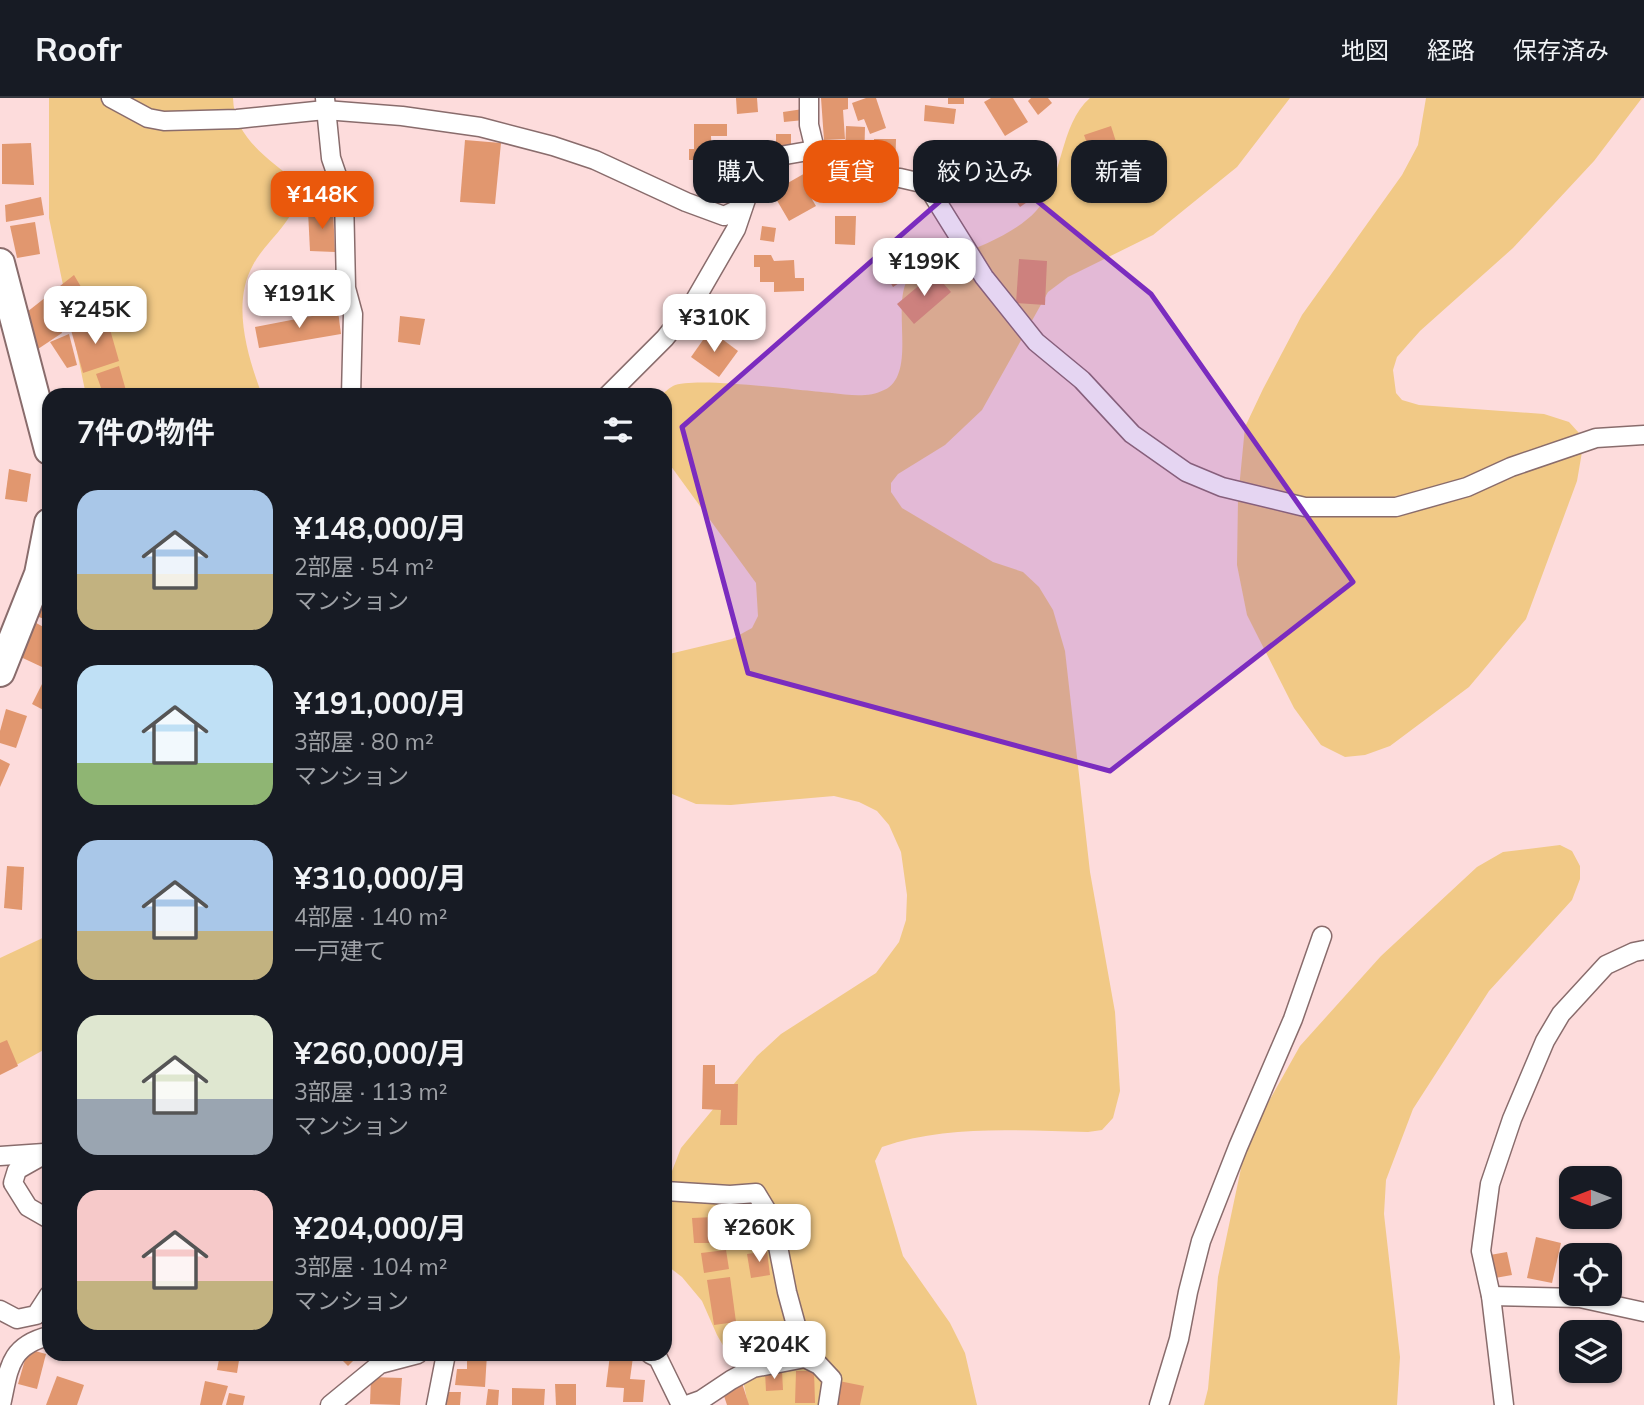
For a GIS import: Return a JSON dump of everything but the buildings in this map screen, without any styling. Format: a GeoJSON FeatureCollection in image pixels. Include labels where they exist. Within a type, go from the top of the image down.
{"type":"FeatureCollection","features":[{"type":"Feature","properties":{"kind":"main road"},"geometry":{"type":"LineString","coordinates":[[0,263],[42,423]]}},
{"type":"Feature","properties":{"kind":"main road"},"geometry":{"type":"LineString","coordinates":[[0,672],[39,574],[42,559]]}},
{"type":"Feature","properties":{"kind":"street"},"geometry":{"type":"LineString","coordinates":[[111,98],[148,118],[164,121],[237,119],[325,104],[480,127],[595,160],[686,202],[724,216],[743,207]]}},
{"type":"Feature","properties":{"kind":"street"},"geometry":{"type":"LineString","coordinates":[[808,98],[812,140]]}},
{"type":"Feature","properties":{"kind":"street"},"geometry":{"type":"LineString","coordinates":[[325,104],[331,158],[344,196],[346,288],[353,314],[351,388]]}},
{"type":"Feature","properties":{"kind":"street"},"geometry":{"type":"LineString","coordinates":[[615,388],[665,338],[695,300],[736,229],[757,167],[768,158],[803,152]]}},
{"type":"Feature","properties":{"kind":"street"},"geometry":{"type":"LineString","coordinates":[[899,177],[926,184],[984,278],[1036,342],[1082,380],[1132,434],[1186,472],[1222,487],[1305,507],[1396,507],[1468,487],[1511,467],[1596,438],[1644,435]]}},
{"type":"Feature","properties":{"kind":"street"},"geometry":{"type":"LineString","coordinates":[[1159,1405],[1179,1339],[1201,1241],[1293,1019],[1322,936]]}},
{"type":"Feature","properties":{"kind":"street"},"geometry":{"type":"LineString","coordinates":[[1504,1405],[1491,1296],[1481,1251],[1490,1184],[1512,1119],[1545,1041],[1572,1001],[1606,965],[1644,950]]}},
{"type":"Feature","properties":{"kind":"street"},"geometry":{"type":"LineString","coordinates":[[0,1156],[42,1152]]}},
{"type":"Feature","properties":{"kind":"street"},"geometry":{"type":"LineString","coordinates":[[42,1155],[17,1170],[13,1183],[28,1207],[42,1215]]}},
{"type":"Feature","properties":{"kind":"street"},"geometry":{"type":"LineString","coordinates":[[672,1191],[756,1193],[773,1221],[787,1292],[805,1358]]}},
{"type":"Feature","properties":{"kind":"street"},"geometry":{"type":"LineString","coordinates":[[1491,1296],[1580,1298],[1644,1312]]}},
{"type":"Feature","properties":{"kind":"street"},"geometry":{"type":"LineString","coordinates":[[0,1310],[17,1319],[36,1315],[42,1306]]}},
{"type":"Feature","properties":{"kind":"street"},"geometry":{"type":"LineString","coordinates":[[1,1405],[12,1358],[34,1340],[42,1338]]}},
{"type":"Feature","properties":{"kind":"street"},"geometry":{"type":"LineString","coordinates":[[687,1405],[701,1400],[753,1368],[805,1358],[819,1365],[832,1379],[828,1405]]}},
{"type":"Feature","properties":{"kind":"street"},"geometry":{"type":"LineString","coordinates":[[330,1405],[380,1364],[391,1361]]}},
{"type":"Feature","properties":{"kind":"street"},"geometry":{"type":"LineString","coordinates":[[436,1405],[445,1361]]}},
{"type":"Feature","properties":{"kind":"street"},"geometry":{"type":"LineString","coordinates":[[659,1361],[681,1405]]}},
{"type":"Feature","properties":{"kind":"highlighted area"},"geometry":{"type":"Polygon","coordinates":[[[987,160],[1151,294],[1353,582],[1110,771],[748,673],[682,427],[987,160]]]}},
{"type":"Feature","properties":{"kind":"shaded area"},"geometry":{"type":"Polygon","coordinates":[[[49,98],[233,98],[239,125],[246,136],[265,156],[297,182],[295,206],[253,265],[243,296],[242,313],[247,347],[260,388],[85,388],[49,218],[49,98]]]}},
{"type":"Feature","properties":{"kind":"shaded area"},"geometry":{"type":"Polygon","coordinates":[[[1090,98],[1290,98],[1237,167],[1153,235],[1068,277],[1048,292],[982,410],[945,445],[898,474],[891,483],[891,492],[902,508],[993,562],[1023,572],[1039,587],[1053,610],[1065,651],[1090,872],[1115,1012],[1120,1091],[1113,1118],[1102,1130],[1010,1130],[933,1135],[882,1147],[875,1161],[903,1256],[950,1323],[965,1353],[977,1405],[748,1405],[743,1380],[717,1335],[702,1301],[672,1269],[672,1171],[681,1148],[757,1056],[781,1034],[876,973],[899,942],[906,920],[907,895],[901,852],[889,825],[877,811],[859,802],[834,796],[731,805],[696,804],[672,794],[672,653],[732,639],[752,628],[758,616],[756,583],[672,468],[670,388],[685,383],[703,383],[852,395],[884,390],[894,382],[900,369],[902,302],[904,287],[910,276],[921,268],[993,240],[1017,227],[1042,203],[1057,203],[1057,166],[1072,123],[1090,98]]]}},
{"type":"Feature","properties":{"kind":"shaded area"},"geometry":{"type":"Polygon","coordinates":[[[1426,98],[1642,98],[1594,161],[1513,248],[1420,331],[1397,357],[1393,370],[1396,393],[1402,400],[1419,405],[1544,414],[1569,422],[1579,433],[1582,452],[1577,481],[1526,619],[1469,687],[1390,746],[1365,755],[1345,757],[1321,745],[1294,708],[1247,615],[1237,565],[1238,499],[1245,427],[1302,315],[1402,175],[1418,145],[1426,98]]]}},
{"type":"Feature","properties":{"kind":"shaded area"},"geometry":{"type":"Polygon","coordinates":[[[1560,845],[1572,851],[1580,866],[1580,879],[1572,900],[1489,991],[1413,1109],[1386,1180],[1384,1214],[1400,1357],[1397,1405],[1204,1405],[1208,1389],[1218,1277],[1247,1140],[1300,1046],[1381,956],[1477,867],[1503,852],[1560,845]]]}},
{"type":"Feature","properties":{"kind":"shaded area"},"geometry":{"type":"Polygon","coordinates":[[[42,938],[42,1051],[0,1074],[0,958],[42,938]]]}}]}
